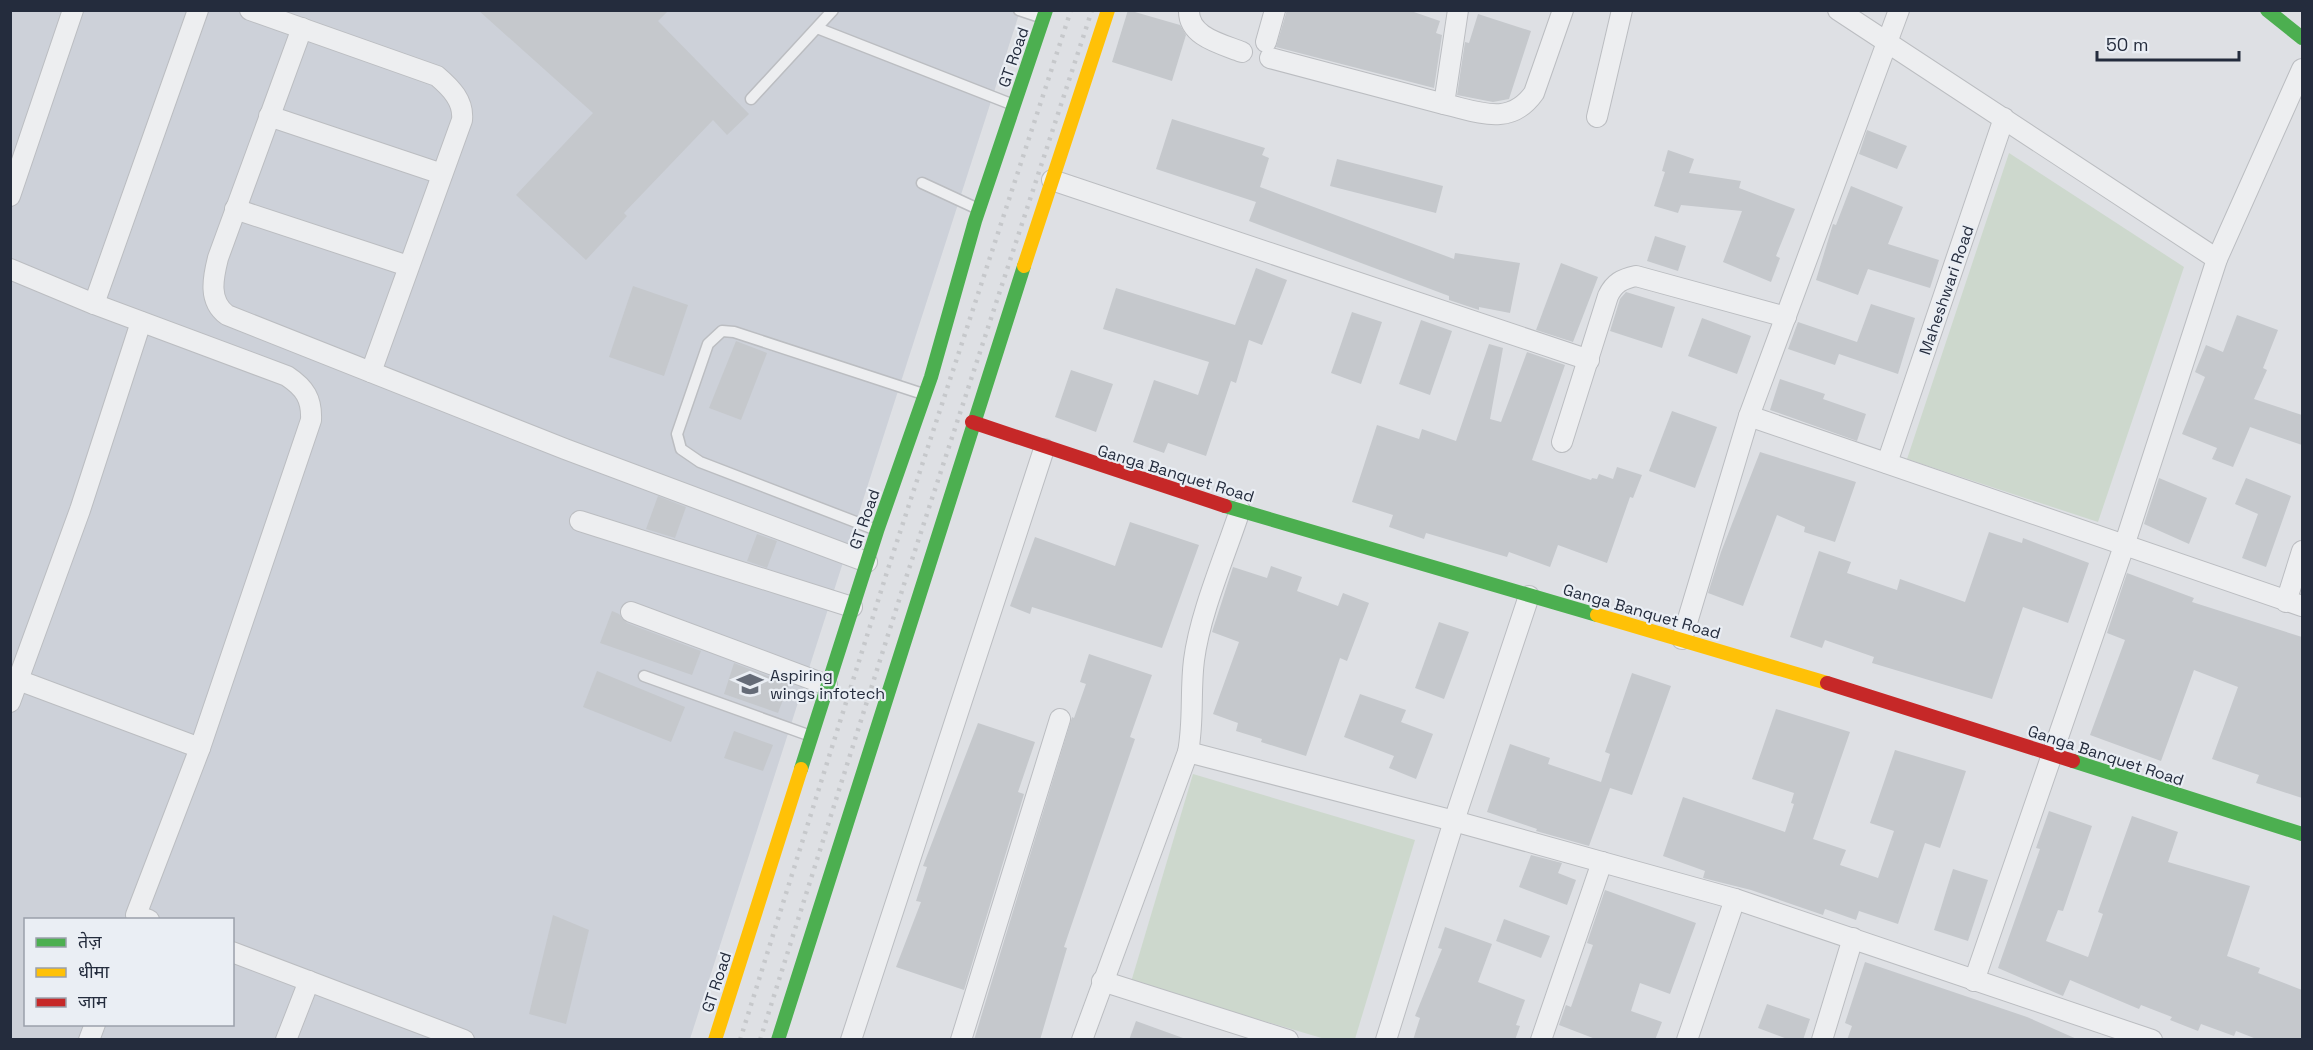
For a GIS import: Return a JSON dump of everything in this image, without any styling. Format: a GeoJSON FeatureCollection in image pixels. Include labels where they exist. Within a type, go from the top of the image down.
{"type":"FeatureCollection","features":[{"type":"Feature","properties":{"kind":"main road"},"geometry":{"type":"LineString","coordinates":[[778,1040],[972,422],[1108,10]]}},
{"type":"Feature","properties":{"kind":"main road"},"geometry":{"type":"LineString","coordinates":[[2267,10],[2302,38]]}},
{"type":"Feature","properties":{"kind":"main road","name":"GT Road"},"geometry":{"type":"LineString","coordinates":[[715,1040],[852,607],[925,395],[979,209],[1045,14]]}},
{"type":"Feature","properties":{"kind":"main road","name":"Ganga Banquet Road"},"geometry":{"type":"LineString","coordinates":[[972,422],[1044,449],[1240,510],[1682,639],[2302,834]]}},
{"type":"Feature","properties":{"kind":"street"},"geometry":{"type":"LineString","coordinates":[[10,196],[73,10]]}},
{"type":"Feature","properties":{"kind":"street"},"geometry":{"type":"LineString","coordinates":[[94,304],[198,10]]}},
{"type":"Feature","properties":{"kind":"street"},"geometry":{"type":"LineString","coordinates":[[250,10],[437,76],[458,97],[463,110],[462,120],[371,372]]}},
{"type":"Feature","properties":{"kind":"street"},"geometry":{"type":"LineString","coordinates":[[1189,10],[1194,28],[1209,40],[1242,52]]}},
{"type":"Feature","properties":{"kind":"street"},"geometry":{"type":"LineString","coordinates":[[1275,10],[1268,50],[1444,104],[1507,115],[1526,104],[1534,93],[1557,12]]}},
{"type":"Feature","properties":{"kind":"street"},"geometry":{"type":"LineString","coordinates":[[1444,104],[1458,10]]}},
{"type":"Feature","properties":{"kind":"street"},"geometry":{"type":"LineString","coordinates":[[1597,117],[1622,10]]}},
{"type":"Feature","properties":{"kind":"street"},"geometry":{"type":"LineString","coordinates":[[1838,10],[2217,259]]}},
{"type":"Feature","properties":{"kind":"street"},"geometry":{"type":"LineString","coordinates":[[1682,639],[1749,416],[1899,10]]}},
{"type":"Feature","properties":{"kind":"street"},"geometry":{"type":"LineString","coordinates":[[302,28],[235,209],[214,277],[215,300],[219,309],[227,315],[565,449],[867,562]]}},
{"type":"Feature","properties":{"kind":"street"},"geometry":{"type":"LineString","coordinates":[[1974,981],[2125,543],[2217,259],[2302,69]]}},
{"type":"Feature","properties":{"kind":"street"},"geometry":{"type":"LineString","coordinates":[[268,116],[442,174]]}},
{"type":"Feature","properties":{"kind":"street","name":"Maheshwari Road"},"geometry":{"type":"LineString","coordinates":[[1887,463],[2004,117]]}},
{"type":"Feature","properties":{"kind":"street"},"geometry":{"type":"LineString","coordinates":[[1052,180],[1589,360]]}},
{"type":"Feature","properties":{"kind":"street"},"geometry":{"type":"LineString","coordinates":[[235,209],[408,266]]}},
{"type":"Feature","properties":{"kind":"street"},"geometry":{"type":"LineString","coordinates":[[10,269],[94,304],[287,376],[299,384],[312,406],[311,420],[140,918]]}},
{"type":"Feature","properties":{"kind":"street"},"geometry":{"type":"LineString","coordinates":[[1562,442],[1613,285],[1624,278],[1636,276],[1785,317]]}},
{"type":"Feature","properties":{"kind":"street"},"geometry":{"type":"LineString","coordinates":[[10,702],[15,678],[80,510],[141,322]]}},
{"type":"Feature","properties":{"kind":"street"},"geometry":{"type":"LineString","coordinates":[[1749,416],[2125,543],[2294,604],[2302,551]]}},
{"type":"Feature","properties":{"kind":"street"},"geometry":{"type":"LineString","coordinates":[[850,1040],[1044,449]]}},
{"type":"Feature","properties":{"kind":"street"},"geometry":{"type":"LineString","coordinates":[[1082,1040],[1188,752],[1192,731],[1194,661],[1198,639],[1240,510]]}},
{"type":"Feature","properties":{"kind":"street"},"geometry":{"type":"LineString","coordinates":[[580,520],[852,607]]}},
{"type":"Feature","properties":{"kind":"street"},"geometry":{"type":"LineString","coordinates":[[1386,1040],[1454,820],[1529,596]]}},
{"type":"Feature","properties":{"kind":"street"},"geometry":{"type":"LineString","coordinates":[[631,612],[828,685]]}},
{"type":"Feature","properties":{"kind":"street"},"geometry":{"type":"LineString","coordinates":[[15,678],[200,748]]}},
{"type":"Feature","properties":{"kind":"street"},"geometry":{"type":"LineString","coordinates":[[961,1040],[1060,719]]}},
{"type":"Feature","properties":{"kind":"street"},"geometry":{"type":"LineString","coordinates":[[1188,752],[1454,820],[1735,898],[2152,1040]]}},
{"type":"Feature","properties":{"kind":"street"},"geometry":{"type":"LineString","coordinates":[[1541,1040],[1602,862]]}},
{"type":"Feature","properties":{"kind":"street"},"geometry":{"type":"LineString","coordinates":[[1687,1040],[1735,898]]}},
{"type":"Feature","properties":{"kind":"street"},"geometry":{"type":"LineString","coordinates":[[1822,1040],[1853,938]]}},
{"type":"Feature","properties":{"kind":"street"},"geometry":{"type":"LineString","coordinates":[[234,953],[464,1040]]}},
{"type":"Feature","properties":{"kind":"street"},"geometry":{"type":"LineString","coordinates":[[286,1040],[309,981]]}},
{"type":"Feature","properties":{"kind":"street"},"geometry":{"type":"LineString","coordinates":[[1102,981],[1288,1040]]}},
{"type":"Feature","properties":{"kind":"lane"},"geometry":{"type":"LineString","coordinates":[[751,99],[833,10]]}},
{"type":"Feature","properties":{"kind":"lane"},"geometry":{"type":"LineString","coordinates":[[1019,10],[1045,14]]}},
{"type":"Feature","properties":{"kind":"lane"},"geometry":{"type":"LineString","coordinates":[[817,28],[1014,105]]}},
{"type":"Feature","properties":{"kind":"lane"},"geometry":{"type":"LineString","coordinates":[[922,183],[979,209]]}},
{"type":"Feature","properties":{"kind":"lane"},"geometry":{"type":"LineString","coordinates":[[877,531],[700,462],[681,448],[677,434],[708,344],[722,331],[734,332],[925,395]]}},
{"type":"Feature","properties":{"kind":"lane"},"geometry":{"type":"LineString","coordinates":[[644,676],[812,736]]}},
{"type":"Feature","properties":{"kind":"shaded area"},"geometry":{"type":"Polygon","coordinates":[[[10,11],[1020,11],[690,1039],[11,1039],[10,11]]]}},
{"type":"Feature","properties":{"kind":"shaded area"},"geometry":{"type":"Polygon","coordinates":[[[2009,153],[2184,267],[2098,522],[1907,459],[2009,153]]]}},
{"type":"Feature","properties":{"kind":"shaded area"},"geometry":{"type":"Polygon","coordinates":[[[1193,774],[1415,840],[1355,1039],[1325,1039],[1131,982],[1193,774]]]}},
{"type":"Feature","properties":{"kind":"building"},"geometry":{"type":"Polygon","coordinates":[[[478,10],[669,10],[658,21],[749,114],[727,135],[713,120],[624,213],[627,216],[586,260],[516,195],[593,113],[478,10]]]}},
{"type":"Feature","properties":{"kind":"building"},"geometry":{"type":"Polygon","coordinates":[[[1128,10],[1180,25],[1186,35],[1172,81],[1112,62],[1128,10]]]}},
{"type":"Feature","properties":{"kind":"building"},"geometry":{"type":"Polygon","coordinates":[[[1287,10],[1408,10],[1440,21],[1436,33],[1442,35],[1434,88],[1276,47],[1287,10]]]}},
{"type":"Feature","properties":{"kind":"building"},"geometry":{"type":"Polygon","coordinates":[[[1478,14],[1531,31],[1509,99],[1493,102],[1457,95],[1465,42],[1469,43],[1478,14]]]}},
{"type":"Feature","properties":{"kind":"building"},"geometry":{"type":"Polygon","coordinates":[[[1172,119],[1265,148],[1262,155],[1269,158],[1260,187],[1454,259],[1455,253],[1520,263],[1510,313],[1479,307],[1479,310],[1449,300],[1449,296],[1249,221],[1256,202],[1156,169],[1172,119]]]}},
{"type":"Feature","properties":{"kind":"building"},"geometry":{"type":"Polygon","coordinates":[[[1867,130],[1907,146],[1897,169],[1859,154],[1867,130]]]}},
{"type":"Feature","properties":{"kind":"building"},"geometry":{"type":"Polygon","coordinates":[[[1668,150],[1694,159],[1689,173],[1741,181],[1739,188],[1795,209],[1776,256],[1780,258],[1771,282],[1723,262],[1742,211],[1681,205],[1678,213],[1654,206],[1665,172],[1662,171],[1668,150]]]}},
{"type":"Feature","properties":{"kind":"building"},"geometry":{"type":"Polygon","coordinates":[[[1337,159],[1443,186],[1436,213],[1330,186],[1337,159]]]}},
{"type":"Feature","properties":{"kind":"building"},"geometry":{"type":"Polygon","coordinates":[[[1851,186],[1903,207],[1888,244],[1939,260],[1930,288],[1868,269],[1858,295],[1816,280],[1833,224],[1836,225],[1851,186]]]}},
{"type":"Feature","properties":{"kind":"building"},"geometry":{"type":"Polygon","coordinates":[[[1655,236],[1686,246],[1678,271],[1647,261],[1655,236]]]}},
{"type":"Feature","properties":{"kind":"building"},"geometry":{"type":"Polygon","coordinates":[[[1561,263],[1598,277],[1573,342],[1536,330],[1561,263]]]}},
{"type":"Feature","properties":{"kind":"building"},"geometry":{"type":"Polygon","coordinates":[[[1256,268],[1287,280],[1262,345],[1249,340],[1236,383],[1231,381],[1206,456],[1168,443],[1164,453],[1133,442],[1154,380],[1198,395],[1209,362],[1103,329],[1116,288],[1235,325],[1256,268]]]}},
{"type":"Feature","properties":{"kind":"building"},"geometry":{"type":"Polygon","coordinates":[[[633,286],[688,305],[664,376],[609,357],[633,286]]]}},
{"type":"Feature","properties":{"kind":"building"},"geometry":{"type":"Polygon","coordinates":[[[1626,292],[1675,307],[1662,348],[1610,331],[1620,299],[1626,292]]]}},
{"type":"Feature","properties":{"kind":"building"},"geometry":{"type":"Polygon","coordinates":[[[1871,304],[1915,318],[1898,374],[1839,354],[1835,365],[1788,349],[1798,322],[1857,342],[1871,304]]]}},
{"type":"Feature","properties":{"kind":"building"},"geometry":{"type":"Polygon","coordinates":[[[1352,312],[1382,322],[1361,384],[1331,373],[1352,312]]]}},
{"type":"Feature","properties":{"kind":"building"},"geometry":{"type":"Polygon","coordinates":[[[2237,315],[2278,330],[2263,368],[2267,370],[2254,399],[2302,415],[2302,445],[2250,427],[2233,467],[2212,459],[2217,448],[2182,434],[2205,377],[2195,372],[2206,345],[2223,352],[2237,315]]]}},
{"type":"Feature","properties":{"kind":"building"},"geometry":{"type":"Polygon","coordinates":[[[1702,318],[1751,336],[1737,374],[1688,356],[1702,318]]]}},
{"type":"Feature","properties":{"kind":"building"},"geometry":{"type":"Polygon","coordinates":[[[1421,320],[1452,331],[1430,395],[1399,384],[1421,320]]]}},
{"type":"Feature","properties":{"kind":"building"},"geometry":{"type":"Polygon","coordinates":[[[736,341],[767,353],[741,420],[709,408],[736,341]]]}},
{"type":"Feature","properties":{"kind":"building"},"geometry":{"type":"Polygon","coordinates":[[[1489,344],[1503,348],[1490,419],[1501,422],[1527,352],[1565,365],[1532,460],[1591,480],[1592,478],[1597,479],[1599,474],[1613,479],[1617,467],[1642,475],[1633,498],[1630,497],[1607,563],[1558,545],[1550,567],[1509,552],[1507,557],[1426,533],[1424,539],[1389,527],[1393,515],[1352,502],[1377,425],[1419,439],[1422,429],[1456,441],[1489,344]]]}},
{"type":"Feature","properties":{"kind":"building"},"geometry":{"type":"Polygon","coordinates":[[[1071,370],[1113,384],[1096,432],[1055,417],[1071,370]]]}},
{"type":"Feature","properties":{"kind":"building"},"geometry":{"type":"Polygon","coordinates":[[[1780,379],[1825,394],[1823,399],[1866,414],[1857,441],[1770,410],[1780,379]]]}},
{"type":"Feature","properties":{"kind":"building"},"geometry":{"type":"Polygon","coordinates":[[[1672,411],[1717,427],[1695,488],[1649,471],[1672,411]]]}},
{"type":"Feature","properties":{"kind":"building"},"geometry":{"type":"Polygon","coordinates":[[[1760,452],[1856,482],[1835,542],[1804,532],[1805,527],[1777,515],[1743,606],[1708,593],[1721,552],[1760,452]]]}},
{"type":"Feature","properties":{"kind":"building"},"geometry":{"type":"Polygon","coordinates":[[[2159,478],[2207,498],[2189,544],[2144,524],[2159,478]]]}},
{"type":"Feature","properties":{"kind":"building"},"geometry":{"type":"Polygon","coordinates":[[[2246,478],[2291,496],[2266,567],[2242,558],[2258,514],[2235,504],[2246,478]]]}},
{"type":"Feature","properties":{"kind":"building"},"geometry":{"type":"Polygon","coordinates":[[[658,496],[686,507],[675,538],[646,529],[658,496]]]}},
{"type":"Feature","properties":{"kind":"building"},"geometry":{"type":"Polygon","coordinates":[[[1130,522],[1199,545],[1162,648],[1032,607],[1030,614],[1010,606],[1035,537],[1115,566],[1130,522]]]}},
{"type":"Feature","properties":{"kind":"building"},"geometry":{"type":"Polygon","coordinates":[[[1989,532],[2022,543],[2023,538],[2089,563],[2068,623],[2023,607],[1992,699],[1872,663],[1874,657],[1825,640],[1822,648],[1790,637],[1819,551],[1851,562],[1847,573],[1897,590],[1900,579],[1965,602],[1989,532]]]}},
{"type":"Feature","properties":{"kind":"building"},"geometry":{"type":"Polygon","coordinates":[[[757,534],[777,541],[767,568],[747,561],[757,534]]]}},
{"type":"Feature","properties":{"kind":"building"},"geometry":{"type":"Polygon","coordinates":[[[1271,566],[1302,577],[1297,591],[1338,606],[1343,593],[1369,603],[1347,661],[1340,658],[1306,756],[1261,742],[1262,739],[1236,731],[1238,723],[1213,714],[1239,642],[1212,632],[1233,567],[1267,578],[1271,566]]]}},
{"type":"Feature","properties":{"kind":"building"},"geometry":{"type":"Polygon","coordinates":[[[2127,573],[2194,598],[2192,602],[2302,637],[2302,798],[2256,783],[2259,775],[2212,759],[2238,687],[2194,670],[2161,761],[2090,735],[2125,640],[2107,633],[2127,573]]]}},
{"type":"Feature","properties":{"kind":"building"},"geometry":{"type":"Polygon","coordinates":[[[612,611],[619,614],[627,623],[701,651],[692,675],[600,643],[612,611]]]}},
{"type":"Feature","properties":{"kind":"building"},"geometry":{"type":"Polygon","coordinates":[[[1439,622],[1469,632],[1444,699],[1415,688],[1439,622]]]}},
{"type":"Feature","properties":{"kind":"building"},"geometry":{"type":"Polygon","coordinates":[[[1089,654],[1152,675],[1130,737],[1135,739],[1064,947],[1067,948],[1040,1040],[974,1040],[1072,717],[1074,718],[1086,684],[1080,682],[1089,654]]]}},
{"type":"Feature","properties":{"kind":"building"},"geometry":{"type":"Polygon","coordinates":[[[734,663],[789,684],[778,713],[724,694],[734,663]]]}},
{"type":"Feature","properties":{"kind":"building"},"geometry":{"type":"Polygon","coordinates":[[[597,671],[685,707],[671,742],[583,707],[597,671]]]}},
{"type":"Feature","properties":{"kind":"building"},"geometry":{"type":"Polygon","coordinates":[[[1632,673],[1671,686],[1632,795],[1610,788],[1589,846],[1536,831],[1537,829],[1487,812],[1510,744],[1550,758],[1548,764],[1601,782],[1610,754],[1605,752],[1632,673]]]}},
{"type":"Feature","properties":{"kind":"building"},"geometry":{"type":"Polygon","coordinates":[[[1360,694],[1406,710],[1401,722],[1433,734],[1416,779],[1389,768],[1394,756],[1344,737],[1360,694]]]}},
{"type":"Feature","properties":{"kind":"building"},"geometry":{"type":"Polygon","coordinates":[[[1776,709],[1850,732],[1813,839],[1846,850],[1840,865],[1878,878],[1894,831],[1870,823],[1895,750],[1966,771],[1940,848],[1925,843],[1898,924],[1859,911],[1856,920],[1825,909],[1823,915],[1751,890],[1703,878],[1705,871],[1663,856],[1683,797],[1785,832],[1794,804],[1791,803],[1794,793],[1752,779],[1776,709]]]}},
{"type":"Feature","properties":{"kind":"building"},"geometry":{"type":"Polygon","coordinates":[[[978,723],[1035,742],[1018,792],[1024,794],[964,990],[896,967],[921,902],[916,901],[927,867],[923,866],[978,723]]]}},
{"type":"Feature","properties":{"kind":"building"},"geometry":{"type":"Polygon","coordinates":[[[734,731],[773,745],[763,771],[724,758],[734,731]]]}},
{"type":"Feature","properties":{"kind":"building"},"geometry":{"type":"Polygon","coordinates":[[[2049,811],[2092,826],[2063,911],[2058,910],[2046,941],[2088,957],[2103,914],[2098,912],[2132,816],[2178,832],[2168,862],[2250,886],[2227,956],[2260,968],[2258,973],[2302,990],[2302,1040],[2259,1040],[2236,1031],[2234,1036],[2201,1024],[2198,1031],[2170,1020],[2172,1017],[2141,1005],[2139,1009],[2070,980],[2063,996],[1998,968],[2040,849],[2036,848],[2049,811]]]}},
{"type":"Feature","properties":{"kind":"building"},"geometry":{"type":"Polygon","coordinates":[[[1531,855],[1562,863],[1558,873],[1576,880],[1567,905],[1519,887],[1531,855]]]}},
{"type":"Feature","properties":{"kind":"building"},"geometry":{"type":"Polygon","coordinates":[[[1953,869],[1988,880],[1968,941],[1934,930],[1953,869]]]}},
{"type":"Feature","properties":{"kind":"building"},"geometry":{"type":"Polygon","coordinates":[[[1605,890],[1696,923],[1670,994],[1640,983],[1631,1011],[1662,1022],[1655,1040],[1598,1040],[1559,1025],[1566,1005],[1571,1007],[1593,945],[1587,943],[1605,890]]]}},
{"type":"Feature","properties":{"kind":"building"},"geometry":{"type":"Polygon","coordinates":[[[553,915],[589,930],[566,1024],[529,1014],[553,915]]]}},
{"type":"Feature","properties":{"kind":"building"},"geometry":{"type":"Polygon","coordinates":[[[1504,919],[1550,936],[1541,958],[1496,941],[1504,919]]]}},
{"type":"Feature","properties":{"kind":"building"},"geometry":{"type":"Polygon","coordinates":[[[1445,927],[1492,944],[1478,982],[1525,1000],[1516,1025],[1520,1026],[1515,1040],[1413,1040],[1420,1018],[1415,1016],[1442,949],[1438,948],[1445,927]]]}},
{"type":"Feature","properties":{"kind":"building"},"geometry":{"type":"Polygon","coordinates":[[[1865,962],[2027,1017],[2079,1040],[1847,1040],[1852,1026],[1845,1023],[1865,962]]]}},
{"type":"Feature","properties":{"kind":"building"},"geometry":{"type":"Polygon","coordinates":[[[1767,1004],[1810,1019],[1803,1040],[1790,1040],[1758,1028],[1767,1004]]]}},
{"type":"Feature","properties":{"kind":"building"},"geometry":{"type":"Polygon","coordinates":[[[1136,1021],[1183,1038],[1182,1040],[1129,1040],[1136,1021]]]}},
{"type":"Feature","properties":{"kind":"railway"},"geometry":{"type":"LineString","coordinates":[[740,1040],[887,572],[1071,10]]}},
{"type":"Feature","properties":{"kind":"railway"},"geometry":{"type":"LineString","coordinates":[[760,1040],[906,578],[1092,10]]}},
{"type":"Feature","properties":{"kind":"traffic: fast"},"geometry":{"type":"LineString","coordinates":[[801,769],[877,531],[931,377],[975,221],[1046,10]]}},
{"type":"Feature","properties":{"kind":"traffic: fast"},"geometry":{"type":"LineString","coordinates":[[2267,10],[2302,38]]}},
{"type":"Feature","properties":{"kind":"traffic: fast"},"geometry":{"type":"LineString","coordinates":[[778,1040],[1024,266]]}},
{"type":"Feature","properties":{"kind":"traffic: fast"},"geometry":{"type":"LineString","coordinates":[[1225,506],[1597,615]]}},
{"type":"Feature","properties":{"kind":"traffic: fast"},"geometry":{"type":"LineString","coordinates":[[2073,761],[2302,834]]}},
{"type":"Feature","properties":{"kind":"traffic: slow"},"geometry":{"type":"LineString","coordinates":[[1024,266],[1108,10]]}},
{"type":"Feature","properties":{"kind":"traffic: slow"},"geometry":{"type":"LineString","coordinates":[[1597,615],[1827,683]]}},
{"type":"Feature","properties":{"kind":"traffic: slow"},"geometry":{"type":"LineString","coordinates":[[715,1040],[801,769]]}},
{"type":"Feature","properties":{"kind":"traffic: jam"},"geometry":{"type":"LineString","coordinates":[[972,422],[1225,506]]}},
{"type":"Feature","properties":{"kind":"traffic: jam"},"geometry":{"type":"LineString","coordinates":[[1827,683],[2073,761]]}},
{"type":"Feature","properties":{"kind":"place","name":"Aspiring wings infotech"},"geometry":{"type":"Point","coordinates":[750,684]}}]}
